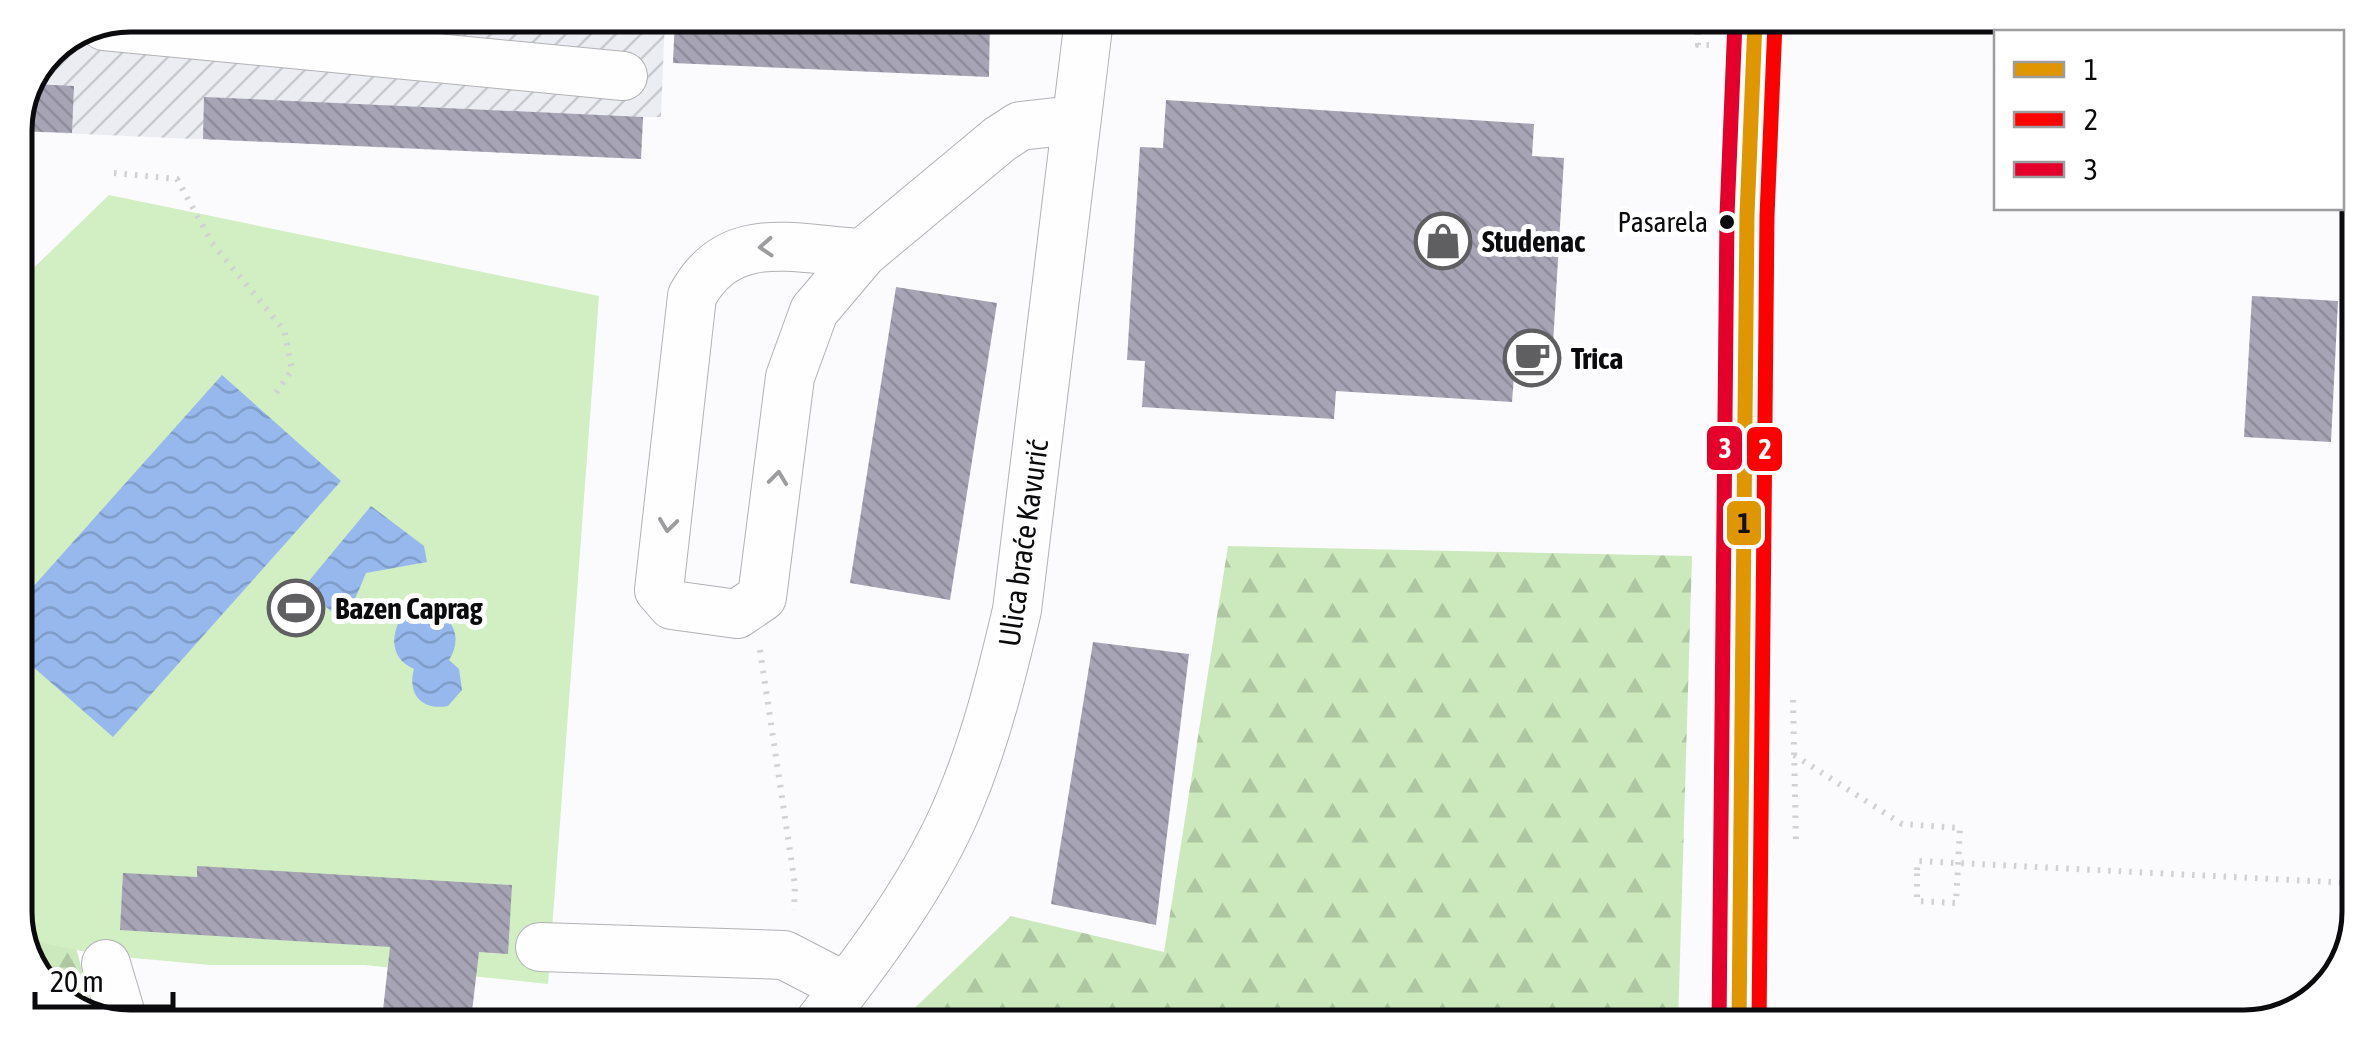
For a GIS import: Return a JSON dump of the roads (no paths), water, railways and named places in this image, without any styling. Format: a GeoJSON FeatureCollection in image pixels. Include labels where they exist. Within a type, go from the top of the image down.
{"type":"FeatureCollection","features":[{"type":"Feature","properties":{"kind":"street"},"geometry":{"type":"LineString","coordinates":[[215,32],[623,76]]}},
{"type":"Feature","properties":{"kind":"street","name":"Ulica braće Kavurić"},"geometry":{"type":"LineString","coordinates":[[833,1004],[930,861],[960,802],[997,697],[1018,610],[1087,32]]}},
{"type":"Feature","properties":{"kind":"street"},"geometry":{"type":"LineString","coordinates":[[1739,1010],[1747,215],[1755,32]]}},
{"type":"Feature","properties":{"kind":"street"},"geometry":{"type":"LineString","coordinates":[[862,253],[751,247],[722,259],[704,274],[692,296],[659,590],[672,605],[736,614],[748,611],[764,590],[796,354],[814,311],[862,253],[1000,138],[1020,126],[1074,120]]}},
{"type":"Feature","properties":{"kind":"street"},"geometry":{"type":"LineString","coordinates":[[540,947],[791,959],[833,1004]]}},
{"type":"Feature","properties":{"kind":"street"},"geometry":{"type":"LineString","coordinates":[[106,964],[119,1009]]}},
{"type":"Feature","properties":{"kind":"water"},"geometry":{"type":"Polygon","coordinates":[[[222,375],[341,481],[113,737],[33,667],[33,587],[222,375]]]}},
{"type":"Feature","properties":{"kind":"water"},"geometry":{"type":"Polygon","coordinates":[[[371,506],[424,546],[427,562],[366,573],[349,613],[337,616],[303,588],[371,506]]]}},
{"type":"Feature","properties":{"kind":"water"},"geometry":{"type":"Polygon","coordinates":[[[422,608],[447,619],[455,633],[449,660],[459,669],[462,690],[448,706],[431,706],[419,699],[413,686],[414,669],[402,661],[395,649],[399,621],[422,608]]]}},
{"type":"Feature","properties":{"kind":"place","name":"Pasarela"},"geometry":{"type":"Point","coordinates":[1727,222]}},
{"type":"Feature","properties":{"kind":"place","name":"Studenac"},"geometry":{"type":"Point","coordinates":[1443,241]}},
{"type":"Feature","properties":{"kind":"place","name":"Trica"},"geometry":{"type":"Point","coordinates":[1532,358]}},
{"type":"Feature","properties":{"kind":"place","name":"Bazen Caprag"},"geometry":{"type":"Point","coordinates":[296,608]}}]}
